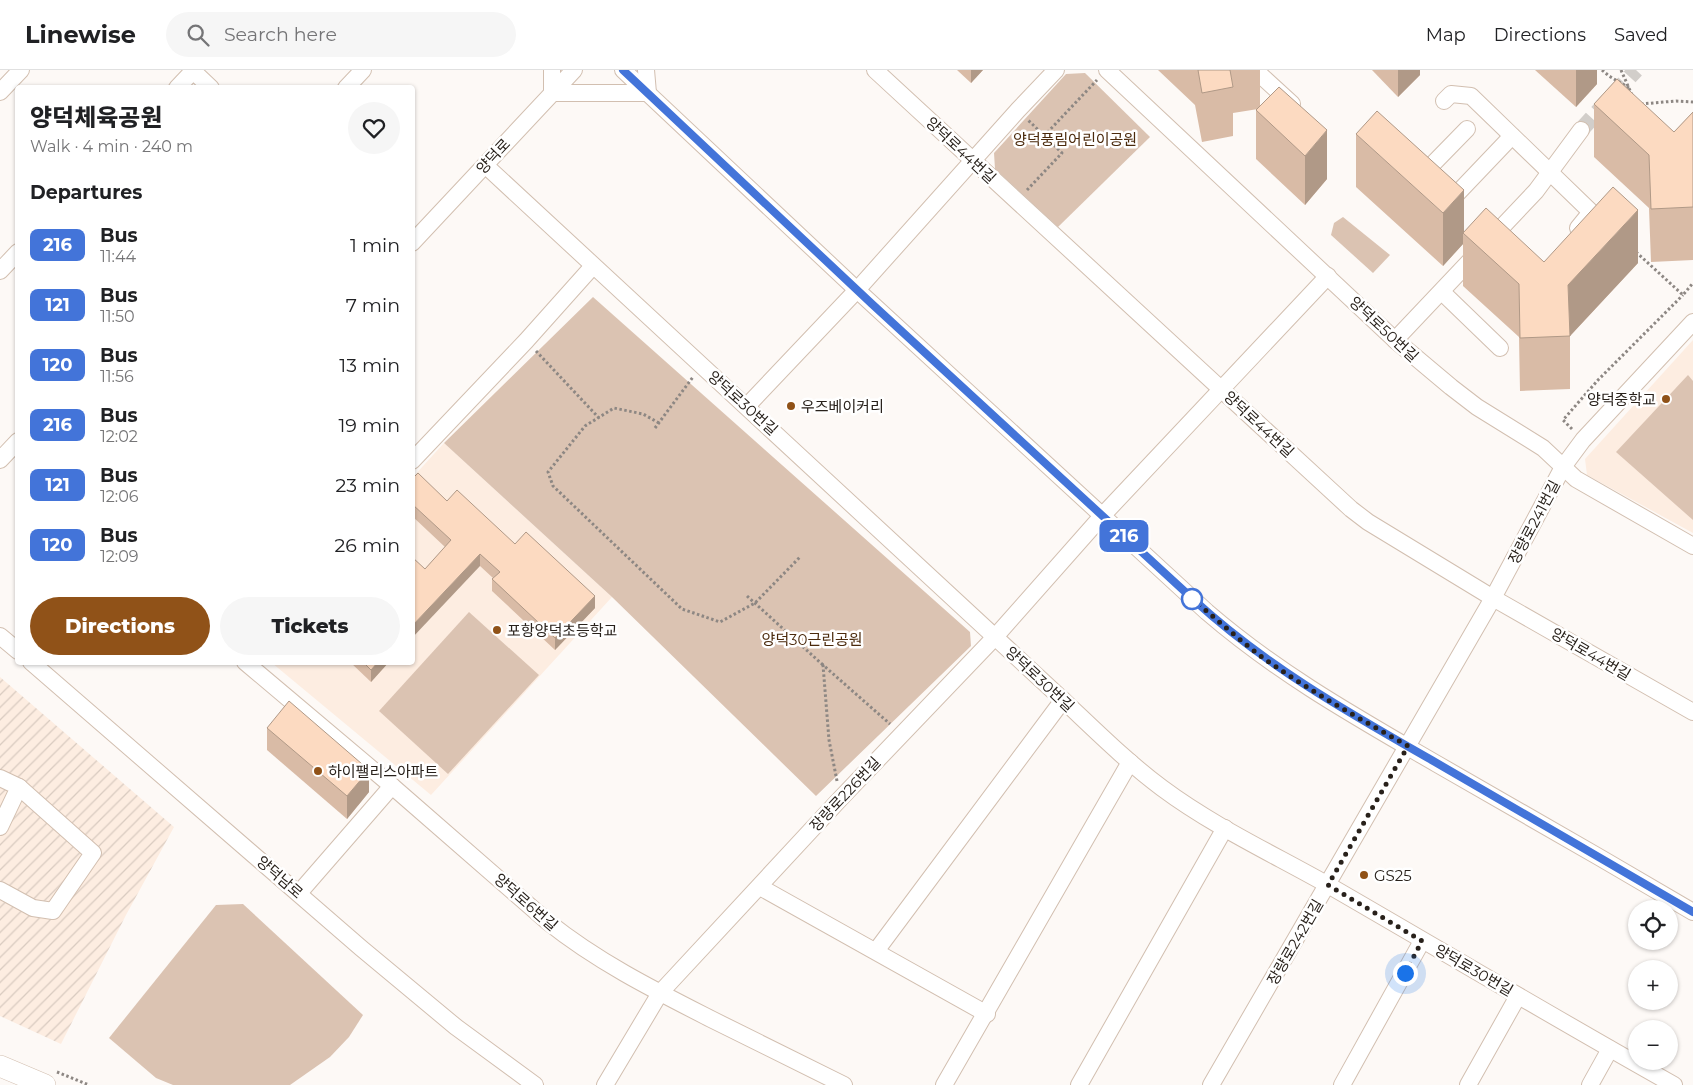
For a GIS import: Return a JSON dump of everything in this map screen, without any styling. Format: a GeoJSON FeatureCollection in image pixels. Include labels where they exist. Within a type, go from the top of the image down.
{"type":"FeatureCollection","features":[{"type":"Feature","properties":{"kind":"main road"},"geometry":{"type":"LineString","coordinates":[[0,1066],[45,1085]]}},
{"type":"Feature","properties":{"kind":"street"},"geometry":{"type":"LineString","coordinates":[[0,92],[21,70]]}},
{"type":"Feature","properties":{"kind":"street"},"geometry":{"type":"LineString","coordinates":[[180,85],[192,70],[208,85]]}},
{"type":"Feature","properties":{"kind":"street"},"geometry":{"type":"LineString","coordinates":[[349,85],[363,70]]}},
{"type":"Feature","properties":{"kind":"street"},"geometry":{"type":"LineString","coordinates":[[552,70],[552,93],[648,93]]}},
{"type":"Feature","properties":{"kind":"street","name":"양덕로"},"geometry":{"type":"LineString","coordinates":[[415,240],[574,70]]}},
{"type":"Feature","properties":{"kind":"street"},"geometry":{"type":"LineString","coordinates":[[623,70],[857,290],[1102,516],[1207,612],[1251,648],[1330,702],[1693,912]]}},
{"type":"Feature","properties":{"kind":"street"},"geometry":{"type":"LineString","coordinates":[[646,70],[648,93]]}},
{"type":"Feature","properties":{"kind":"street","name":"양덕로44번길"},"geometry":{"type":"LineString","coordinates":[[875,70],[1220,389],[1363,518],[1493,598],[1693,712]]}},
{"type":"Feature","properties":{"kind":"street"},"geometry":{"type":"LineString","coordinates":[[747,406],[857,290],[1056,70]]}},
{"type":"Feature","properties":{"kind":"street"},"geometry":{"type":"LineString","coordinates":[[1255,70],[1304,115]]}},
{"type":"Feature","properties":{"kind":"street","name":"양덕로50번길"},"geometry":{"type":"LineString","coordinates":[[1104,73],[1328,276],[1395,340],[1457,392],[1497,420],[1543,448],[1576,479],[1693,546]]}},
{"type":"Feature","properties":{"kind":"street"},"geometry":{"type":"LineString","coordinates":[[1444,101],[1452,94],[1471,96],[1592,212],[1567,241]]}},
{"type":"Feature","properties":{"kind":"street"},"geometry":{"type":"LineString","coordinates":[[1467,129],[1424,173],[1451,200],[1512,136]]}},
{"type":"Feature","properties":{"kind":"street"},"geometry":{"type":"LineString","coordinates":[[1395,340],[1536,191],[1581,130]]}},
{"type":"Feature","properties":{"kind":"street","name":"양덕로30번길"},"geometry":{"type":"LineString","coordinates":[[485,165],[1130,762],[1161,788],[1190,808],[1328,885],[1674,1085]]}},
{"type":"Feature","properties":{"kind":"street"},"geometry":{"type":"LineString","coordinates":[[0,271],[15,255]]}},
{"type":"Feature","properties":{"kind":"street"},"geometry":{"type":"LineString","coordinates":[[415,456],[526,341],[593,266]]}},
{"type":"Feature","properties":{"kind":"street","name":"장량로226번길"},"geometry":{"type":"LineString","coordinates":[[605,1085],[660,993],[840,799],[995,637],[1102,516],[1328,276]]}},
{"type":"Feature","properties":{"kind":"street"},"geometry":{"type":"LineString","coordinates":[[1442,292],[1500,348]]}},
{"type":"Feature","properties":{"kind":"street","name":"장량로241번길"},"geometry":{"type":"LineString","coordinates":[[1408,746],[1493,598],[1563,467],[1583,440],[1693,322]]}},
{"type":"Feature","properties":{"kind":"street"},"geometry":{"type":"LineString","coordinates":[[0,460],[15,444]]}},
{"type":"Feature","properties":{"kind":"street"},"geometry":{"type":"LineString","coordinates":[[0,636],[15,648]]}},
{"type":"Feature","properties":{"kind":"street","name":"양덕남로"},"geometry":{"type":"LineString","coordinates":[[34,665],[360,948],[449,1021],[535,1085]]}},
{"type":"Feature","properties":{"kind":"street","name":"양덕로6번길"},"geometry":{"type":"LineString","coordinates":[[249,665],[570,940],[590,954],[660,993],[844,1085]]}},
{"type":"Feature","properties":{"kind":"street"},"geometry":{"type":"LineString","coordinates":[[876,951],[1063,700]]}},
{"type":"Feature","properties":{"kind":"street","name":"장량로242번길"},"geometry":{"type":"LineString","coordinates":[[1211,1085],[1408,746]]}},
{"type":"Feature","properties":{"kind":"street"},"geometry":{"type":"LineString","coordinates":[[944,1085],[987,1014],[1130,762]]}},
{"type":"Feature","properties":{"kind":"street"},"geometry":{"type":"LineString","coordinates":[[0,778],[18,787],[93,853],[53,911],[33,908],[0,890]]}},
{"type":"Feature","properties":{"kind":"street"},"geometry":{"type":"LineString","coordinates":[[299,893],[392,786]]}},
{"type":"Feature","properties":{"kind":"street"},"geometry":{"type":"LineString","coordinates":[[0,827],[18,787]]}},
{"type":"Feature","properties":{"kind":"street"},"geometry":{"type":"LineString","coordinates":[[1079,1085],[1225,828]]}},
{"type":"Feature","properties":{"kind":"street"},"geometry":{"type":"LineString","coordinates":[[760,887],[987,1014]]}},
{"type":"Feature","properties":{"kind":"street"},"geometry":{"type":"LineString","coordinates":[[1342,1085],[1422,941]]}},
{"type":"Feature","properties":{"kind":"street"},"geometry":{"type":"LineString","coordinates":[[1468,1085],[1518,996]]}},
{"type":"Feature","properties":{"kind":"street"},"geometry":{"type":"LineString","coordinates":[[1590,1085],[1610,1049]]}},
{"type":"Feature","properties":{"kind":"path"},"geometry":{"type":"LineString","coordinates":[[1602,70],[1629,89]]}},
{"type":"Feature","properties":{"kind":"path"},"geometry":{"type":"LineString","coordinates":[[1620,70],[1633,97]]}},
{"type":"Feature","properties":{"kind":"path"},"geometry":{"type":"LineString","coordinates":[[1044,136],[1104,73]]}},
{"type":"Feature","properties":{"kind":"path"},"geometry":{"type":"LineString","coordinates":[[1637,105],[1676,101],[1693,102]]}},
{"type":"Feature","properties":{"kind":"path"},"geometry":{"type":"LineString","coordinates":[[1016,201],[1062,154],[1018,110]]}},
{"type":"Feature","properties":{"kind":"path"},"geometry":{"type":"LineString","coordinates":[[1634,250],[1683,295]]}},
{"type":"Feature","properties":{"kind":"path"},"geometry":{"type":"LineString","coordinates":[[1583,440],[1563,420],[1598,380],[1693,283]]}},
{"type":"Feature","properties":{"kind":"path"},"geometry":{"type":"LineString","coordinates":[[526,341],[599,418]]}},
{"type":"Feature","properties":{"kind":"path"},"geometry":{"type":"LineString","coordinates":[[655,428],[702,365]]}},
{"type":"Feature","properties":{"kind":"path"},"geometry":{"type":"LineString","coordinates":[[659,424],[642,414],[614,408],[585,426],[548,472],[553,486],[682,608],[720,622],[755,603],[801,556]]}},
{"type":"Feature","properties":{"kind":"path"},"geometry":{"type":"LineString","coordinates":[[747,596],[902,735]]}},
{"type":"Feature","properties":{"kind":"path"},"geometry":{"type":"LineString","coordinates":[[823,665],[829,740],[840,799]]}},
{"type":"Feature","properties":{"kind":"shaded area","name":"양덕중학교"},"geometry":{"type":"Polygon","coordinates":[[[1693,340],[1693,533],[1587,475],[1585,459],[1693,340]]]}},
{"type":"Feature","properties":{"kind":"shaded area","name":"포항양덕초등학교"},"geometry":{"type":"Polygon","coordinates":[[[444,443],[612,597],[431,795],[274,665],[415,665],[415,475],[444,443]]]}},
{"type":"Feature","properties":{"kind":"shaded area"},"geometry":{"type":"Polygon","coordinates":[[[0,677],[174,827],[126,915],[61,1044],[0,1016],[0,677]]]}},
{"type":"Feature","properties":{"kind":"green space","name":"양덕풍림어린이공원"},"geometry":{"type":"Polygon","coordinates":[[[1085,73],[1150,137],[1058,227],[995,169],[994,153],[1066,74],[1085,73]]]}},
{"type":"Feature","properties":{"kind":"green space"},"geometry":{"type":"Polygon","coordinates":[[[1343,217],[1390,255],[1373,273],[1331,235],[1334,223],[1343,217]]]}},
{"type":"Feature","properties":{"kind":"green space","name":"양덕30근린공원"},"geometry":{"type":"Polygon","coordinates":[[[593,297],[970,632],[971,646],[816,796],[612,597],[444,443],[593,297]]]}},
{"type":"Feature","properties":{"kind":"green space"},"geometry":{"type":"Polygon","coordinates":[[[1688,375],[1693,381],[1693,520],[1616,452],[1688,375]]]}},
{"type":"Feature","properties":{"kind":"green space"},"geometry":{"type":"Polygon","coordinates":[[[469,612],[539,675],[448,774],[379,711],[469,612]]]}},
{"type":"Feature","properties":{"kind":"green space"},"geometry":{"type":"Polygon","coordinates":[[[243,904],[363,1015],[349,1037],[330,1057],[290,1085],[173,1085],[156,1078],[109,1038],[216,905],[243,904]]]}},
{"type":"Feature","properties":{"kind":"building"},"geometry":{"type":"Polygon","coordinates":[[[1198,70],[1230,70],[1233,87],[1202,93],[1198,70]]]}},
{"type":"Feature","properties":{"kind":"building"},"geometry":{"type":"Polygon","coordinates":[[[1617,79],[1674,132],[1693,112],[1693,207],[1651,209],[1649,155],[1594,104],[1617,79]]]}},
{"type":"Feature","properties":{"kind":"building"},"geometry":{"type":"Polygon","coordinates":[[[1279,87],[1327,130],[1305,156],[1256,110],[1279,87]]]}},
{"type":"Feature","properties":{"kind":"building"},"geometry":{"type":"Polygon","coordinates":[[[1377,111],[1464,190],[1443,213],[1356,134],[1377,111]]]}},
{"type":"Feature","properties":{"kind":"building"},"geometry":{"type":"Polygon","coordinates":[[[1613,187],[1638,210],[1568,285],[1570,336],[1520,338],[1519,284],[1463,233],[1486,208],[1544,262],[1613,187]]]}},
{"type":"Feature","properties":{"kind":"building"},"geometry":{"type":"Polygon","coordinates":[[[418,473],[447,501],[457,490],[515,544],[526,532],[595,596],[555,638],[492,579],[500,572],[480,554],[415,623],[415,560],[425,569],[451,540],[415,507],[415,476],[418,473]]]}},
{"type":"Feature","properties":{"kind":"building"},"geometry":{"type":"Polygon","coordinates":[[[366,665],[375,665],[371,670],[366,665]]]}},
{"type":"Feature","properties":{"kind":"building"},"geometry":{"type":"Polygon","coordinates":[[[289,701],[369,770],[347,796],[267,728],[289,701]]]}},
{"type":"Feature","properties":{"kind":"tunnel"},"geometry":{"type":"LineString","coordinates":[[1581,130],[1636,70]]}},
{"type":"Feature","properties":{"kind":"bus line","name":"216"},"geometry":{"type":"LineString","coordinates":[[623,70],[872,304],[1236,638],[1330,702],[1693,912]]}},
{"type":"Feature","properties":{"kind":"place","name":"양덕중학교"},"geometry":{"type":"Point","coordinates":[1666,399]}},
{"type":"Feature","properties":{"kind":"place","name":"우즈베이커리"},"geometry":{"type":"Point","coordinates":[791,406]}},
{"type":"Feature","properties":{"kind":"place","name":"포항양덕초등학교"},"geometry":{"type":"Point","coordinates":[497,630]}},
{"type":"Feature","properties":{"kind":"place","name":"하이팰리스아파트"},"geometry":{"type":"Point","coordinates":[318,771]}},
{"type":"Feature","properties":{"kind":"place","name":"GS25"},"geometry":{"type":"Point","coordinates":[1364,875]}},
{"type":"Feature","properties":{"kind":"route"},"geometry":{"type":"LineString","coordinates":[[1192,599],[1236,638],[1297,681],[1408,746],[1328,885],[1422,941],[1405,973]]}}]}
